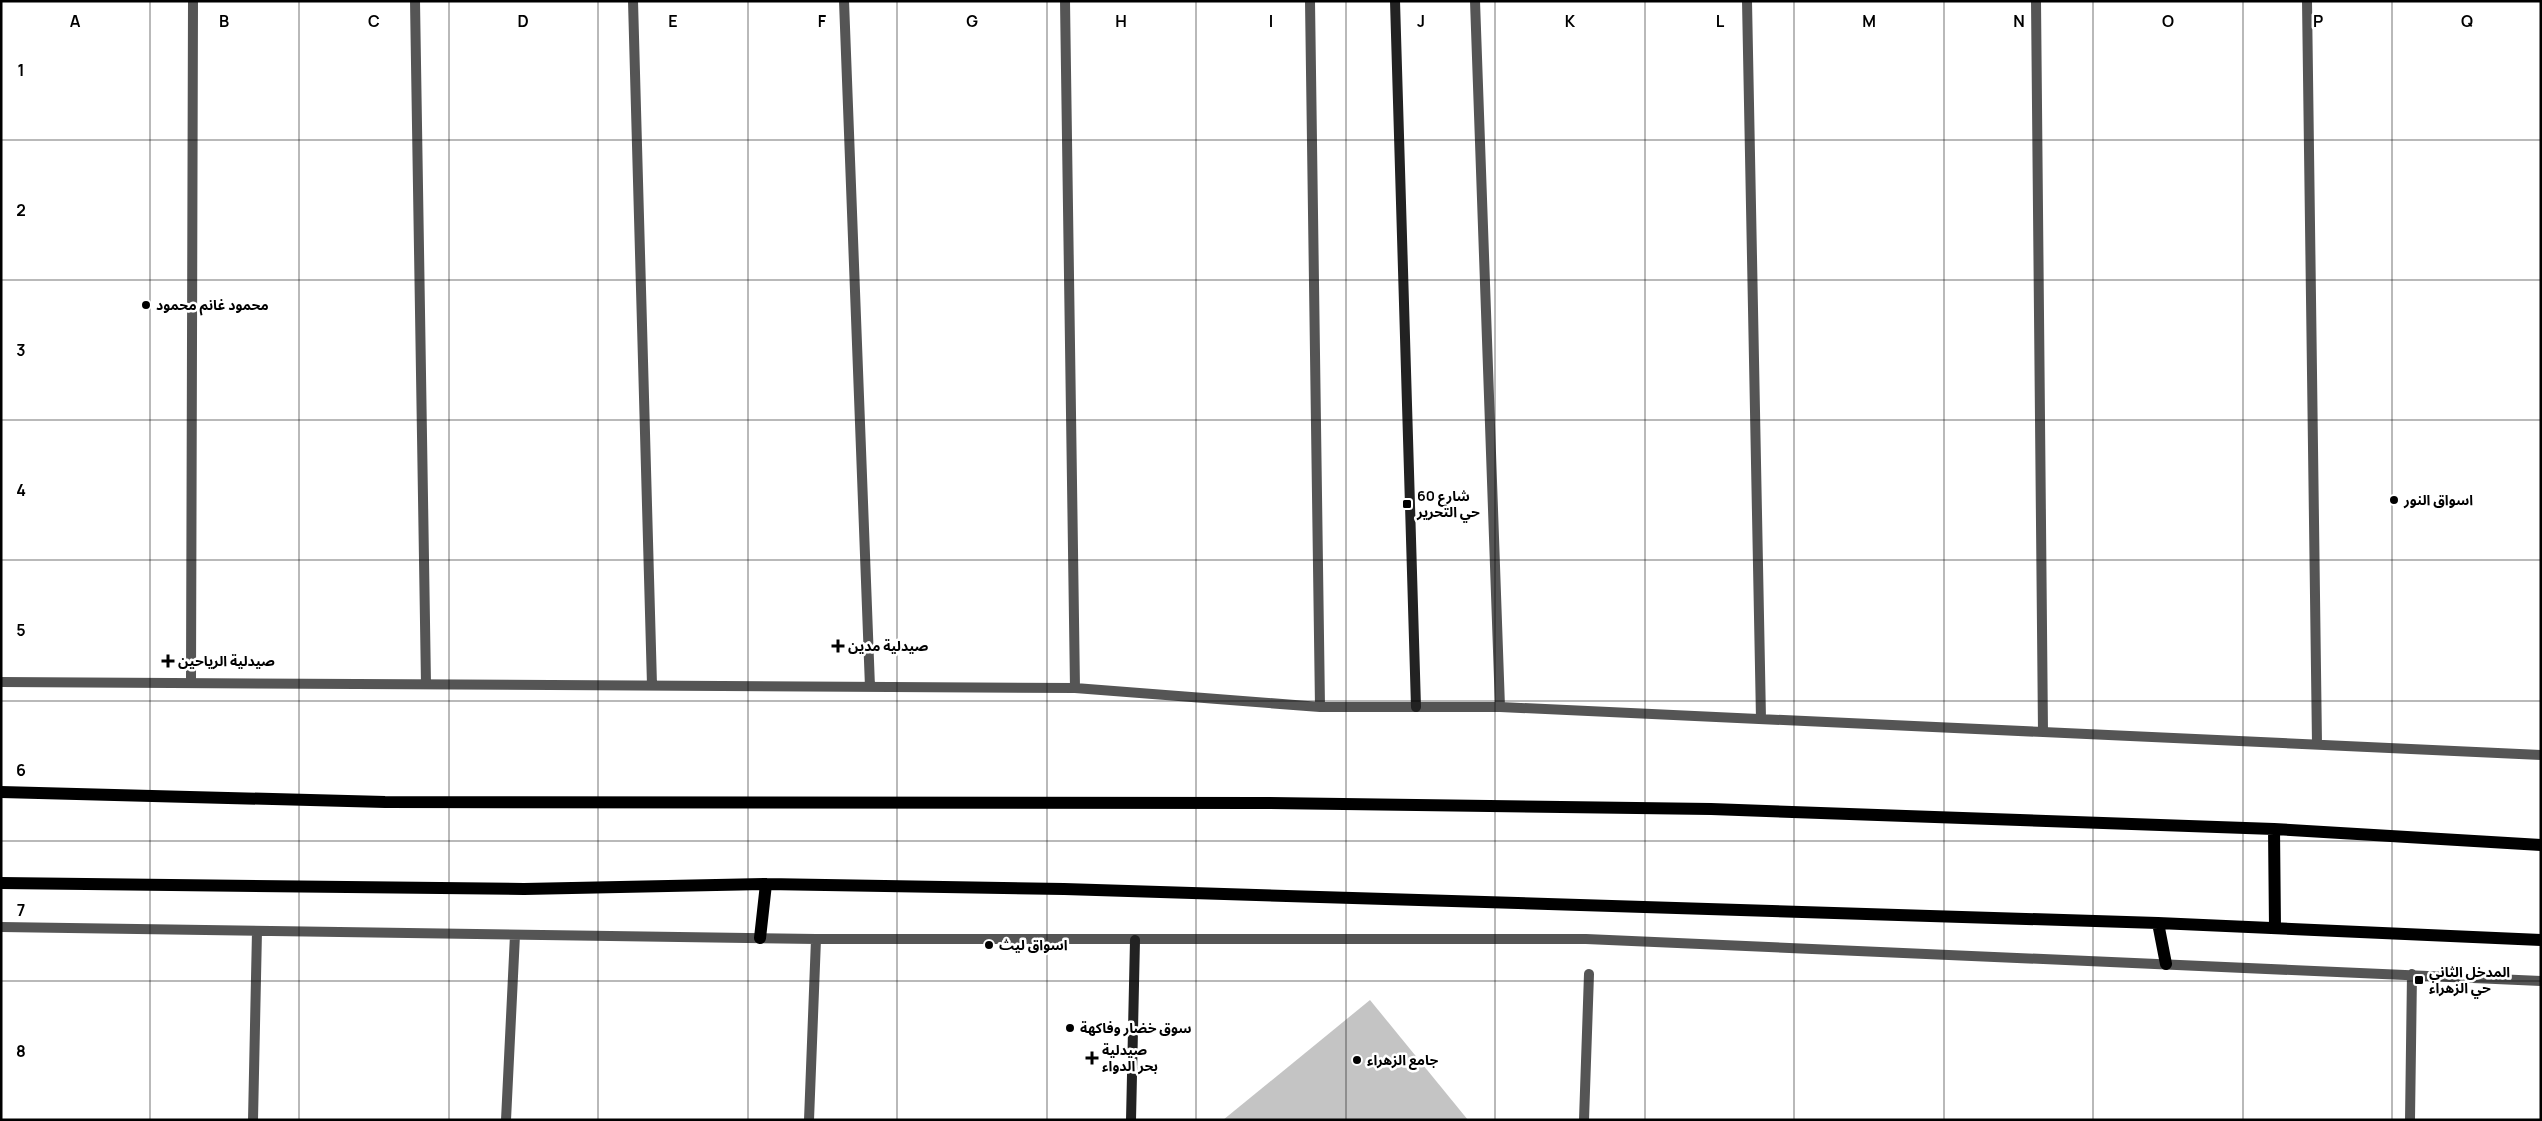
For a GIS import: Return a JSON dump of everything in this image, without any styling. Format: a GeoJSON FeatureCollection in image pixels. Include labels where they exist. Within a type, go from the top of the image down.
{"type":"FeatureCollection","features":[{"type":"Feature","properties":{"kind":"main road"},"geometry":{"type":"LineString","coordinates":[[1,792],[385,802],[1264,803],[1711,808],[2274,829],[2541,844]]}},
{"type":"Feature","properties":{"kind":"main road"},"geometry":{"type":"LineString","coordinates":[[2274,829],[2275,928]]}},
{"type":"Feature","properties":{"kind":"main road"},"geometry":{"type":"LineString","coordinates":[[1,883],[524,889],[766,884],[1064,888],[2158,923],[2541,940]]}},
{"type":"Feature","properties":{"kind":"main road"},"geometry":{"type":"LineString","coordinates":[[760,938],[766,884]]}},
{"type":"Feature","properties":{"kind":"main road"},"geometry":{"type":"LineString","coordinates":[[2158,923],[2166,964]]}},
{"type":"Feature","properties":{"kind":"street"},"geometry":{"type":"LineString","coordinates":[[191,682],[193,1]]}},
{"type":"Feature","properties":{"kind":"street"},"geometry":{"type":"LineString","coordinates":[[415,1],[426,684]]}},
{"type":"Feature","properties":{"kind":"street"},"geometry":{"type":"LineString","coordinates":[[633,1],[652,685]]}},
{"type":"Feature","properties":{"kind":"street"},"geometry":{"type":"LineString","coordinates":[[844,1],[870,687]]}},
{"type":"Feature","properties":{"kind":"street"},"geometry":{"type":"LineString","coordinates":[[1065,1],[1076,688]]}},
{"type":"Feature","properties":{"kind":"street"},"geometry":{"type":"LineString","coordinates":[[1310,1],[1320,707]]}},
{"type":"Feature","properties":{"kind":"street"},"geometry":{"type":"LineString","coordinates":[[1395,1],[1416,707]]}},
{"type":"Feature","properties":{"kind":"street"},"geometry":{"type":"LineString","coordinates":[[1475,1],[1500,707]]}},
{"type":"Feature","properties":{"kind":"street"},"geometry":{"type":"LineString","coordinates":[[1747,1],[1761,719]]}},
{"type":"Feature","properties":{"kind":"street"},"geometry":{"type":"LineString","coordinates":[[2036,1],[2042,732]]}},
{"type":"Feature","properties":{"kind":"street"},"geometry":{"type":"LineString","coordinates":[[2307,1],[2317,744]]}},
{"type":"Feature","properties":{"kind":"street"},"geometry":{"type":"LineString","coordinates":[[1,682],[1076,688],[1320,707],[1500,707],[2541,755]]}},
{"type":"Feature","properties":{"kind":"street"},"geometry":{"type":"LineString","coordinates":[[1,928],[816,939],[1586,939],[2541,981]]}},
{"type":"Feature","properties":{"kind":"street"},"geometry":{"type":"LineString","coordinates":[[253,1120],[257,931]]}},
{"type":"Feature","properties":{"kind":"street"},"geometry":{"type":"LineString","coordinates":[[506,1120],[514,935]]}},
{"type":"Feature","properties":{"kind":"street"},"geometry":{"type":"LineString","coordinates":[[809,1120],[816,939]]}},
{"type":"Feature","properties":{"kind":"street"},"geometry":{"type":"LineString","coordinates":[[1131,1120],[1134,940]]}},
{"type":"Feature","properties":{"kind":"street"},"geometry":{"type":"LineString","coordinates":[[1584,1120],[1588,974]]}},
{"type":"Feature","properties":{"kind":"street"},"geometry":{"type":"LineString","coordinates":[[2410,1120],[2412,974]]}},
{"type":"Feature","properties":{"kind":"building","name":"جامع الزهراء"},"geometry":{"type":"Polygon","coordinates":[[[1370,1000],[1468,1120],[1223,1120],[1370,1000]]]}},
{"type":"Feature","properties":{"kind":"place","name":"محمود غانم محمود"},"geometry":{"type":"Point","coordinates":[146,305]}},
{"type":"Feature","properties":{"kind":"place","name":"اسواق النور"},"geometry":{"type":"Point","coordinates":[2394,500]}},
{"type":"Feature","properties":{"kind":"place","name":"شارع 60 حي التحرير"},"geometry":{"type":"Point","coordinates":[1407,504]}},
{"type":"Feature","properties":{"kind":"place","name":"صيدلية مدين"},"geometry":{"type":"Point","coordinates":[838,646]}},
{"type":"Feature","properties":{"kind":"place","name":"صيدلية الرياحين"},"geometry":{"type":"Point","coordinates":[168,661]}},
{"type":"Feature","properties":{"kind":"place","name":"اسواق ليث"},"geometry":{"type":"Point","coordinates":[989,945]}},
{"type":"Feature","properties":{"kind":"place","name":"المدخل الثاني حي الزهراء"},"geometry":{"type":"Point","coordinates":[2419,980]}},
{"type":"Feature","properties":{"kind":"place","name":"سوق خضار وفاكهة"},"geometry":{"type":"Point","coordinates":[1070,1028]}},
{"type":"Feature","properties":{"kind":"place","name":"صيدلية بحر الدواء"},"geometry":{"type":"Point","coordinates":[1092,1058]}},
{"type":"Feature","properties":{"kind":"place","name":"جامع الزهراء"},"geometry":{"type":"Point","coordinates":[1357,1060]}}]}
